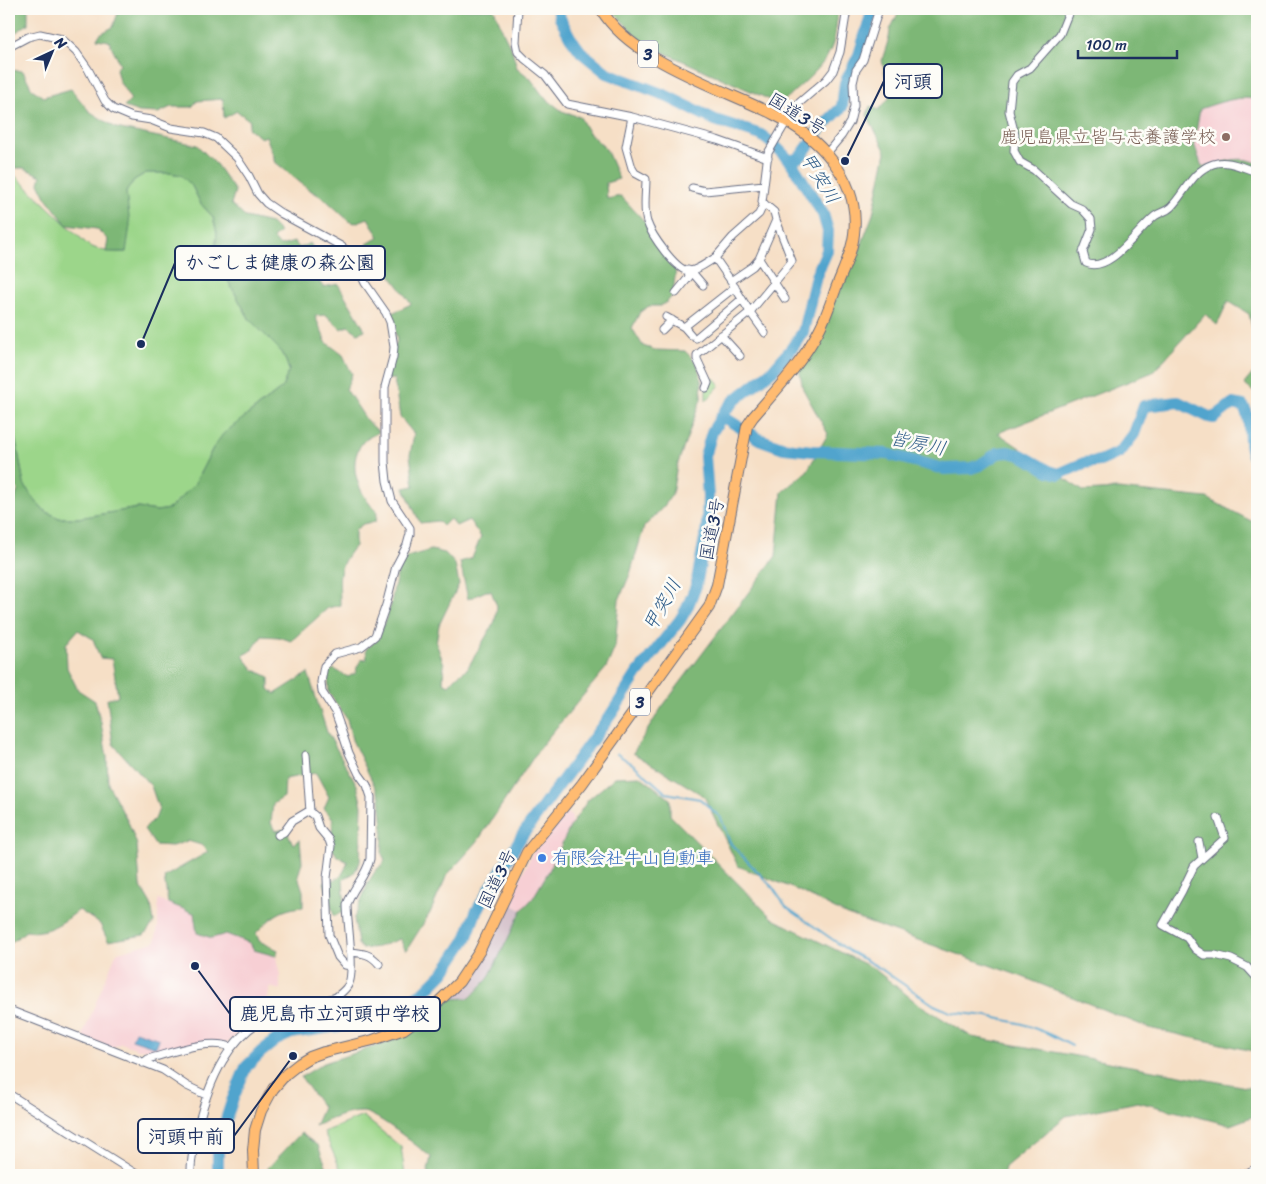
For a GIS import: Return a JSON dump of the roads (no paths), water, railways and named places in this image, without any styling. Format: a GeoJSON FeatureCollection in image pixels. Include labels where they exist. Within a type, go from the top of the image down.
{"type":"FeatureCollection","features":[{"type":"Feature","properties":{"kind":"highway","name":"国道3号"},"geometry":{"type":"LineString","coordinates":[[254,1175],[253,1150],[255,1130],[261,1111],[273,1089],[286,1074],[310,1057],[341,1047],[373,1040],[404,1029],[430,1010],[459,982],[479,952],[527,852],[582,784],[709,606],[718,585],[747,426],[795,368],[815,337],[824,321],[852,248],[855,225],[852,199],[845,180],[827,153],[817,143],[806,134],[785,126],[774,115],[652,57],[620,33],[601,9]]}},
{"type":"Feature","properties":{"kind":"street"},"geometry":{"type":"LineString","coordinates":[[518,9],[516,42],[518,52],[545,75],[564,102],[632,117],[768,155]]}},
{"type":"Feature","properties":{"kind":"street"},"geometry":{"type":"LineString","coordinates":[[706,388],[708,383],[697,355],[750,312],[792,261],[774,212],[762,202],[768,155],[799,102],[826,80],[838,63],[847,9]]}},
{"type":"Feature","properties":{"kind":"street"},"geometry":{"type":"LineString","coordinates":[[827,153],[850,122],[854,106],[852,98],[856,70],[863,60],[879,9]]}},
{"type":"Feature","properties":{"kind":"street"},"geometry":{"type":"LineString","coordinates":[[1070,9],[1060,34],[1030,68],[1017,75],[1012,82],[1009,111],[1015,135],[1014,151],[1020,162],[1034,170],[1070,204],[1082,208],[1091,219],[1092,229],[1083,252],[1086,263],[1091,265],[1099,264],[1112,259],[1156,215],[1170,208],[1204,168],[1214,164],[1230,163],[1257,172]]}},
{"type":"Feature","properties":{"kind":"street"},"geometry":{"type":"LineString","coordinates":[[9,47],[28,37],[40,34],[62,39],[76,52],[88,69],[105,102],[113,109],[132,118],[151,120],[171,128],[204,133],[216,138],[238,158],[258,194],[266,203],[351,254],[362,277],[390,322],[394,347],[385,387],[385,462],[392,501],[410,528],[410,534],[396,566],[386,605],[375,636],[361,647],[335,654],[324,666],[321,682],[322,692],[337,717],[348,753],[367,784],[371,797],[368,867],[349,898],[347,905],[351,966],[350,983],[336,997],[275,1013],[251,1027],[231,1047],[206,1095],[195,1141],[191,1175]]}},
{"type":"Feature","properties":{"kind":"street"},"geometry":{"type":"LineString","coordinates":[[632,117],[626,147],[635,173],[646,179],[645,208],[647,222],[655,238],[674,262],[683,270],[690,270],[715,258],[733,236],[759,214],[764,204]]}},
{"type":"Feature","properties":{"kind":"street"},"geometry":{"type":"LineString","coordinates":[[692,188],[705,191],[764,185]]}},
{"type":"Feature","properties":{"kind":"street"},"geometry":{"type":"LineString","coordinates":[[684,327],[753,266],[759,259],[776,220]]}},
{"type":"Feature","properties":{"kind":"street"},"geometry":{"type":"LineString","coordinates":[[715,258],[765,333]]}},
{"type":"Feature","properties":{"kind":"street"},"geometry":{"type":"LineString","coordinates":[[759,259],[785,299]]}},
{"type":"Feature","properties":{"kind":"street"},"geometry":{"type":"LineString","coordinates":[[690,270],[703,285]]}},
{"type":"Feature","properties":{"kind":"street"},"geometry":{"type":"LineString","coordinates":[[676,293],[689,277],[690,270]]}},
{"type":"Feature","properties":{"kind":"street"},"geometry":{"type":"LineString","coordinates":[[662,330],[669,319],[684,327],[693,336],[742,299]]}},
{"type":"Feature","properties":{"kind":"street"},"geometry":{"type":"LineString","coordinates":[[721,335],[740,356]]}},
{"type":"Feature","properties":{"kind":"street"},"geometry":{"type":"LineString","coordinates":[[306,755],[310,812],[315,816],[319,828],[329,840],[331,846],[327,878],[329,935],[338,957],[346,965],[351,966]]}},
{"type":"Feature","properties":{"kind":"street"},"geometry":{"type":"LineString","coordinates":[[278,835],[284,832],[296,818],[310,812]]}},
{"type":"Feature","properties":{"kind":"street"},"geometry":{"type":"LineString","coordinates":[[1218,818],[1225,838],[1194,866],[1163,925],[1187,938],[1195,949],[1204,955],[1215,954],[1231,959],[1247,967],[1257,978]]}},
{"type":"Feature","properties":{"kind":"street"},"geometry":{"type":"LineString","coordinates":[[1200,842],[1202,858]]}},
{"type":"Feature","properties":{"kind":"street"},"geometry":{"type":"LineString","coordinates":[[350,952],[366,954],[373,957],[379,964]]}},
{"type":"Feature","properties":{"kind":"street"},"geometry":{"type":"LineString","coordinates":[[9,1010],[163,1070],[187,1086],[206,1095]]}},
{"type":"Feature","properties":{"kind":"street"},"geometry":{"type":"LineString","coordinates":[[144,1063],[148,1059],[199,1046],[224,1045],[231,1047]]}},
{"type":"Feature","properties":{"kind":"street"},"geometry":{"type":"LineString","coordinates":[[9,1094],[138,1175]]}},
{"type":"Feature","properties":{"kind":"street"},"geometry":{"type":"LineString","coordinates":[[1237,1175],[1257,1168]]}},
{"type":"Feature","properties":{"kind":"water"},"geometry":{"type":"Polygon","coordinates":[[[135,1031],[159,1039],[156,1047],[132,1039],[135,1031]]]}},
{"type":"Feature","properties":{"kind":"waterway","name":"甲突川"},"geometry":{"type":"LineString","coordinates":[[218,1175],[218,1153],[223,1129],[246,1067],[276,1040],[291,1033],[379,1020],[425,991],[444,972],[466,939],[476,912],[523,834],[612,713],[637,674],[680,620],[696,586],[707,527],[708,496],[705,456],[712,432],[725,411],[735,400],[773,370],[803,332],[816,276],[827,251],[828,231],[823,214],[791,162],[773,144],[761,135],[715,120],[662,94],[607,73],[581,52],[570,37],[560,18],[558,9]]}},
{"type":"Feature","properties":{"kind":"waterway"},"geometry":{"type":"LineString","coordinates":[[791,162],[802,155],[819,130],[842,107],[845,83],[859,55],[873,9]]}},
{"type":"Feature","properties":{"kind":"waterway","name":"皆房川"},"geometry":{"type":"LineString","coordinates":[[750,433],[759,439],[784,448],[887,454],[944,469],[971,468],[980,465],[998,453],[1008,452],[1021,455],[1049,471],[1059,474],[1084,463],[1100,461],[1120,452],[1134,434],[1144,406],[1178,402],[1214,418],[1232,404],[1243,406],[1247,412],[1251,449],[1257,462]]}},
{"type":"Feature","properties":{"kind":"waterway","name":"皆房川"},"geometry":{"type":"LineString","coordinates":[[722,416],[741,428]]}},
{"type":"Feature","properties":{"kind":"waterway"},"geometry":{"type":"LineString","coordinates":[[617,754],[634,765],[666,793],[700,799],[721,818],[730,843],[773,888],[786,907],[849,951],[878,967],[934,1005],[950,1012],[987,1016],[1023,1024],[1047,1033],[1072,1046]]}},
{"type":"Feature","properties":{"kind":"place","name":"鹿児島県立皆与志養護学校"},"geometry":{"type":"Point","coordinates":[1226,137]}},
{"type":"Feature","properties":{"kind":"place","name":"河頭"},"geometry":{"type":"Point","coordinates":[845,161]}},
{"type":"Feature","properties":{"kind":"place","name":"かごしま健康の森公園"},"geometry":{"type":"Point","coordinates":[141,344]}},
{"type":"Feature","properties":{"kind":"place","name":"有限会社牛山自動車"},"geometry":{"type":"Point","coordinates":[542,858]}},
{"type":"Feature","properties":{"kind":"place","name":"鹿児島市立河頭中学校"},"geometry":{"type":"Point","coordinates":[195,966]}},
{"type":"Feature","properties":{"kind":"place","name":"河頭中前"},"geometry":{"type":"Point","coordinates":[293,1056]}}]}
